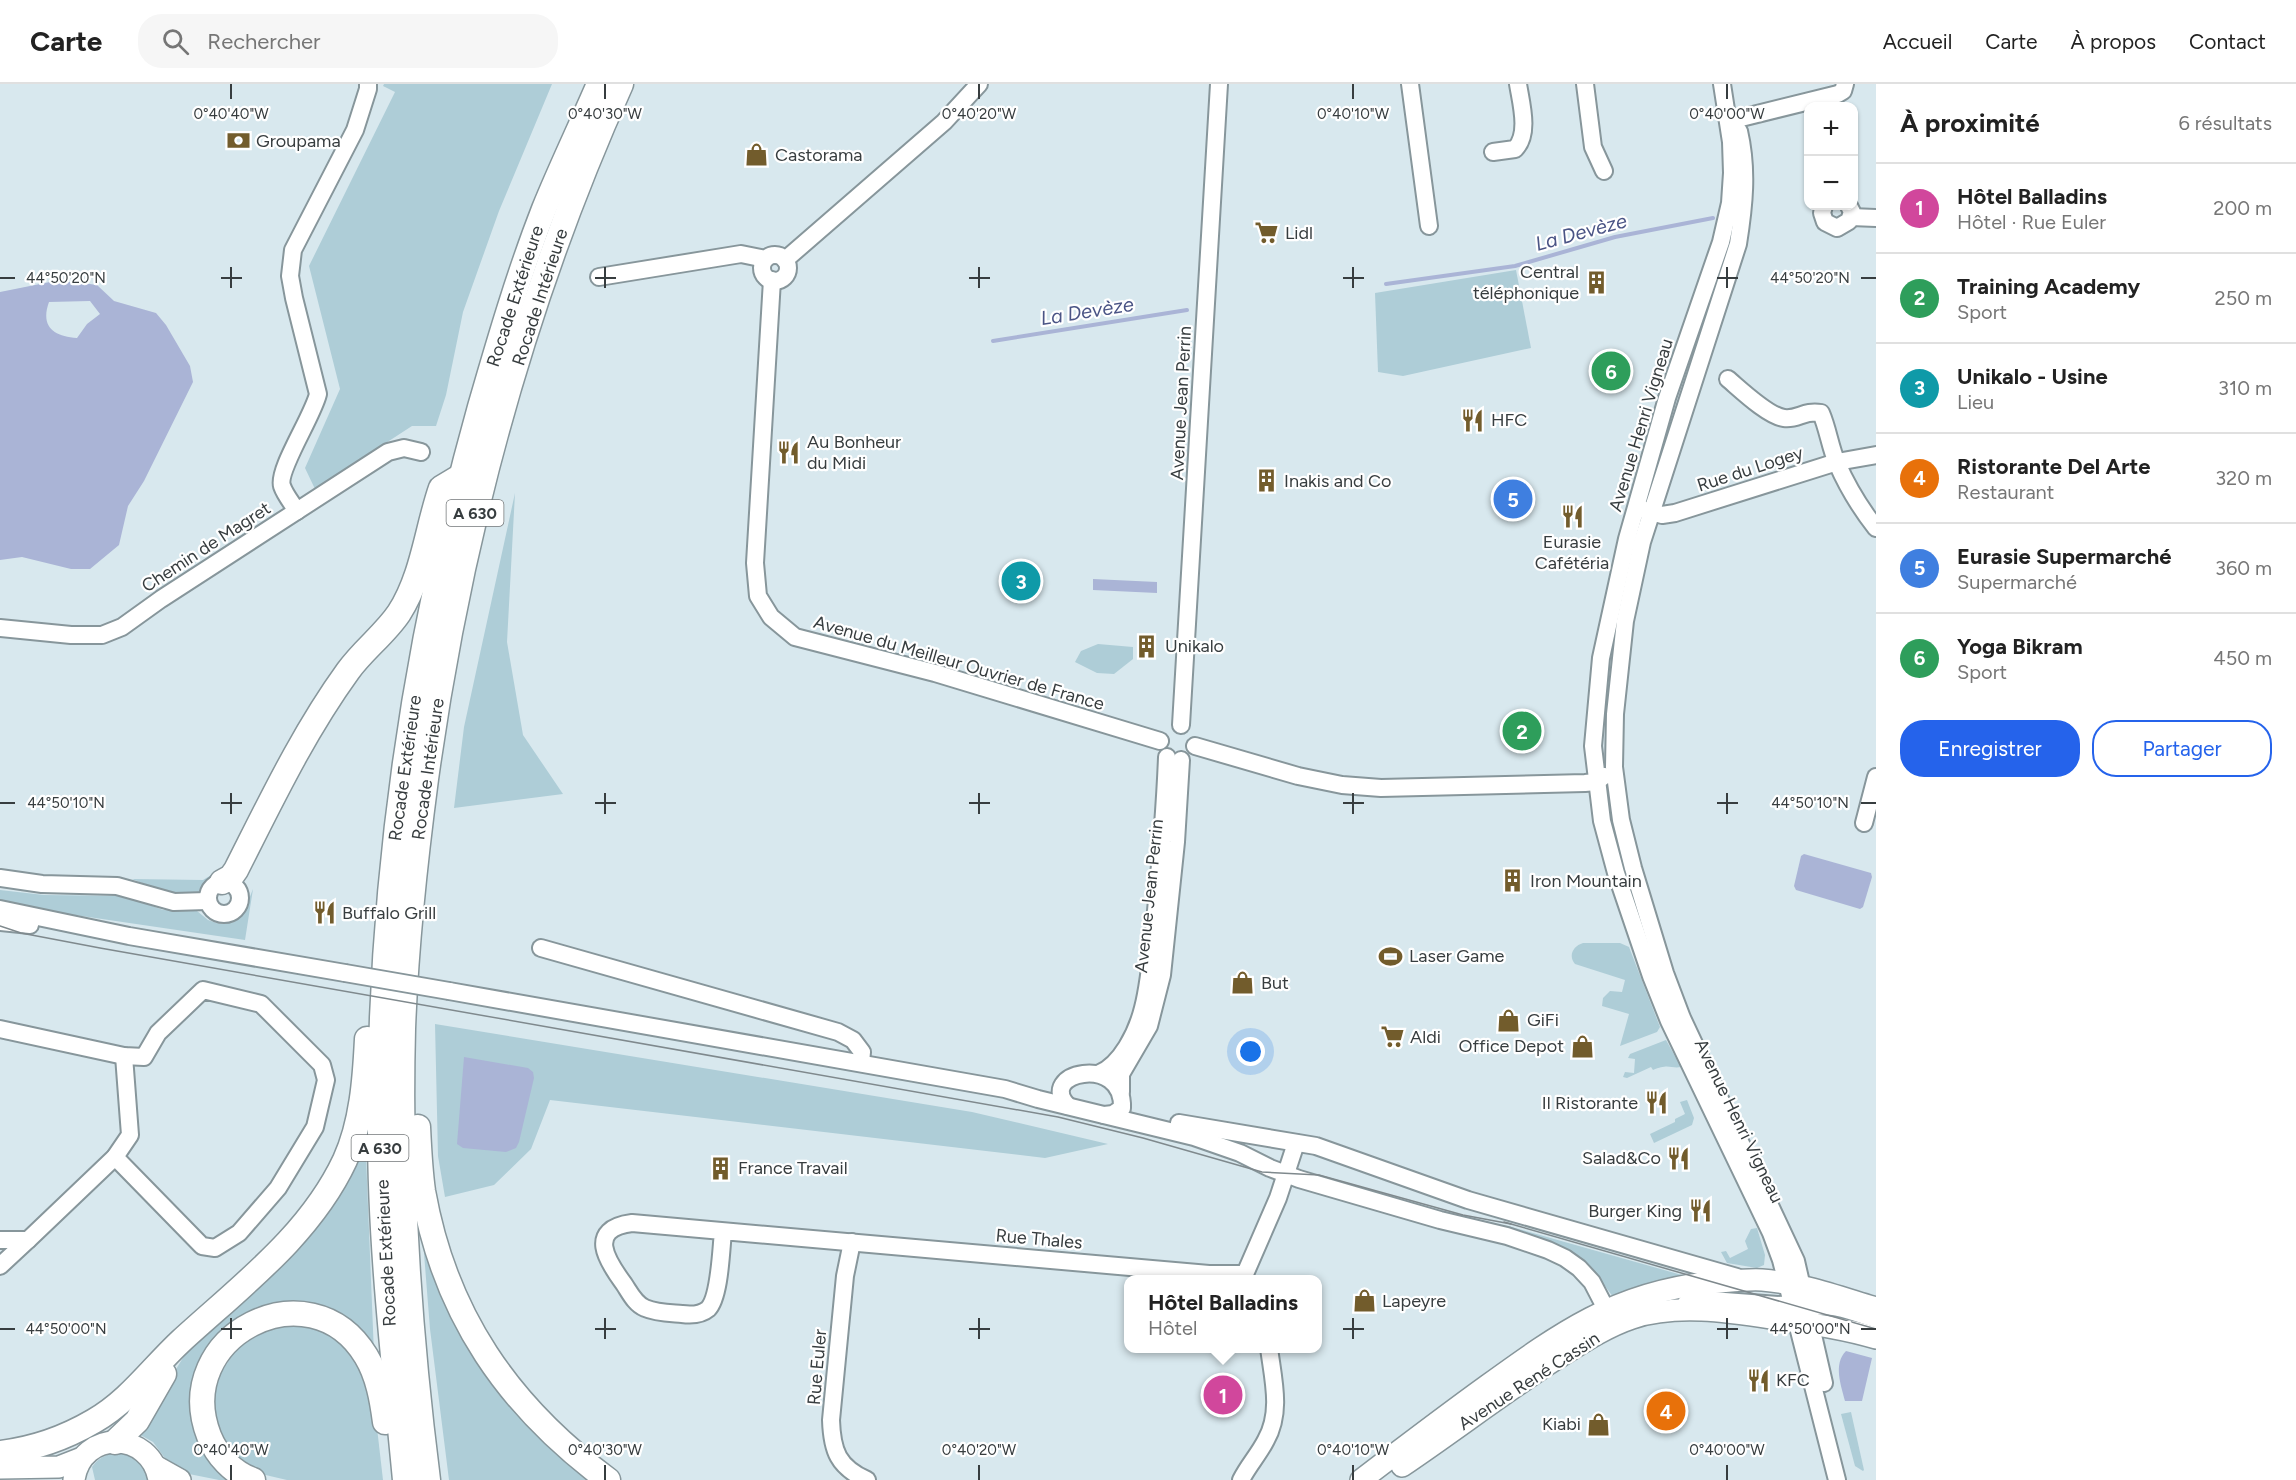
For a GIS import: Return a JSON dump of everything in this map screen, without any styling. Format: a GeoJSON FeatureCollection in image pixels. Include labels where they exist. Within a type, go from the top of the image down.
{"type":"FeatureCollection","features":[{"type":"Feature","properties":{"kind":"highway","name":"Rocade Extérieure"},"geometry":{"type":"LineString","coordinates":[[405,1480],[390,1338],[380,1130],[385,959],[397,816],[414,702],[461,476],[492,366],[544,209],[599,84]]}},
{"type":"Feature","properties":{"kind":"highway","name":"Rocade Intérieure"},"geometry":{"type":"LineString","coordinates":[[430,1480],[412,1338],[405,1228],[403,1029],[419,837],[437,701],[462,571],[493,444],[534,308],[567,214],[621,84]]}},
{"type":"Feature","properties":{"kind":"highway"},"geometry":{"type":"LineString","coordinates":[[215,891],[236,870],[297,752],[348,670],[399,613],[418,571],[430,520],[441,488],[461,476]]}},
{"type":"Feature","properties":{"kind":"highway"},"geometry":{"type":"LineString","coordinates":[[0,1453],[53,1441],[96,1420],[133,1392],[289,1242],[329,1191],[345,1159],[357,1127],[362,1094],[372,959],[397,816]]}},
{"type":"Feature","properties":{"kind":"highway"},"geometry":{"type":"LineString","coordinates":[[407,961],[418,977],[417,1119],[423,1189],[436,1246],[449,1286],[471,1330],[497,1371],[525,1407],[555,1438],[608,1480]]}},
{"type":"Feature","properties":{"kind":"highway"},"geometry":{"type":"LineString","coordinates":[[253,1480],[230,1467],[211,1442],[205,1426],[203,1411],[202,1394],[205,1378],[223,1345],[236,1333],[268,1316],[285,1314],[303,1314],[323,1318],[342,1329],[366,1356],[376,1378],[396,1480]]}},
{"type":"Feature","properties":{"kind":"highway"},"geometry":{"type":"LineString","coordinates":[[115,1442],[137,1421],[167,1369],[195,1330]]}},
{"type":"Feature","properties":{"kind":"main road","name":"Avenue René Cassin"},"geometry":{"type":"LineString","coordinates":[[1361,1480],[1553,1339],[1606,1309],[1648,1294],[1683,1286],[1761,1280],[1800,1305]]}},
{"type":"Feature","properties":{"kind":"main road","name":"Avenue René Cassin"},"geometry":{"type":"LineString","coordinates":[[1381,1480],[1528,1377],[1594,1337],[1633,1318],[1655,1313],[1800,1305]]}},
{"type":"Feature","properties":{"kind":"main road"},"geometry":{"type":"LineString","coordinates":[[1800,1305],[1876,1308]]}},
{"type":"Feature","properties":{"kind":"main road"},"geometry":{"type":"LineString","coordinates":[[1800,1305],[1843,1328],[1876,1338]]}},
{"type":"Feature","properties":{"kind":"main road"},"geometry":{"type":"LineString","coordinates":[[0,1468],[70,1465],[97,1447],[115,1442],[127,1443],[139,1448],[148,1455],[157,1473],[180,1480]]}},
{"type":"Feature","properties":{"kind":"main road"},"geometry":{"type":"LineString","coordinates":[[74,1480],[75,1471],[82,1458]]}},
{"type":"Feature","properties":{"kind":"street"},"geometry":{"type":"LineString","coordinates":[[785,260],[944,122],[979,84]]}},
{"type":"Feature","properties":{"kind":"street","name":"Avenue Jean Perrin"},"geometry":{"type":"LineString","coordinates":[[1181,725],[1219,84]]}},
{"type":"Feature","properties":{"kind":"street"},"geometry":{"type":"LineString","coordinates":[[1410,84],[1429,226]]}},
{"type":"Feature","properties":{"kind":"street"},"geometry":{"type":"LineString","coordinates":[[1492,152],[1515,149],[1522,138],[1523,127],[1518,84]]}},
{"type":"Feature","properties":{"kind":"street"},"geometry":{"type":"LineString","coordinates":[[1585,84],[1593,147],[1604,171]]}},
{"type":"Feature","properties":{"kind":"street","name":"Avenue Henri Vigneau"},"geometry":{"type":"LineString","coordinates":[[1722,84],[1733,116]]}},
{"type":"Feature","properties":{"kind":"street","name":"Avenue Henri Vigneau"},"geometry":{"type":"LineString","coordinates":[[1727,84],[1745,172],[1745,201],[1738,244],[1643,509],[1601,658],[1593,746],[1596,782],[1602,821],[1616,873],[1651,976],[1672,1027],[1771,1233],[1800,1305],[1848,1480]]}},
{"type":"Feature","properties":{"kind":"street"},"geometry":{"type":"LineString","coordinates":[[1733,116],[1838,94],[1843,91],[1845,84]]}},
{"type":"Feature","properties":{"kind":"street"},"geometry":{"type":"LineString","coordinates":[[297,511],[282,485],[282,472],[315,406],[318,394],[290,276],[293,250],[355,130],[368,86]]}},
{"type":"Feature","properties":{"kind":"street"},"geometry":{"type":"LineString","coordinates":[[1824,210],[1823,218],[1833,227],[1846,225],[1850,211],[1876,218]]}},
{"type":"Feature","properties":{"kind":"street"},"geometry":{"type":"LineString","coordinates":[[599,277],[741,255],[765,259],[773,255],[785,260],[788,268],[784,276],[768,279],[763,272],[765,259]]}},
{"type":"Feature","properties":{"kind":"street","name":"Avenue du Meilleur Ouvrier de France"},"geometry":{"type":"LineString","coordinates":[[772,280],[755,563],[758,596],[771,617],[795,637],[935,673],[1160,741]]}},
{"type":"Feature","properties":{"kind":"street"},"geometry":{"type":"LineString","coordinates":[[1728,379],[1769,411],[1783,418],[1810,411],[1821,413],[1836,462],[1863,512],[1876,528]]}},
{"type":"Feature","properties":{"kind":"street","name":"Chemin de Magret"},"geometry":{"type":"LineString","coordinates":[[0,628],[71,635],[102,635],[122,627],[161,599],[388,452],[404,448],[421,452]]}},
{"type":"Feature","properties":{"kind":"street","name":"Rue du Logey"},"geometry":{"type":"LineString","coordinates":[[1643,509],[1662,515],[1675,513],[1836,462],[1876,455]]}},
{"type":"Feature","properties":{"kind":"street","name":"Avenue Henri Vigneau"},"geometry":{"type":"LineString","coordinates":[[1643,509],[1642,542],[1625,621],[1615,714],[1614,767],[1621,820],[1665,973],[1682,1017],[1796,1261],[1800,1305],[1837,1480]]}},
{"type":"Feature","properties":{"kind":"street"},"geometry":{"type":"LineString","coordinates":[[1181,725],[1194,735],[1195,746],[1190,755],[1174,759],[1161,750],[1161,735],[1169,727],[1181,725]]}},
{"type":"Feature","properties":{"kind":"street"},"geometry":{"type":"LineString","coordinates":[[1195,746],[1298,776],[1341,785],[1381,788],[1596,782],[1614,767]]}},
{"type":"Feature","properties":{"kind":"street","name":"Avenue Jean Perrin"},"geometry":{"type":"LineString","coordinates":[[1122,1100],[1121,1074],[1144,1035],[1150,1003],[1163,841],[1174,759]]}},
{"type":"Feature","properties":{"kind":"street"},"geometry":{"type":"LineString","coordinates":[[1864,823],[1876,777]]}},
{"type":"Feature","properties":{"kind":"street","name":"Avenue Henri Vigneau"},"geometry":{"type":"LineString","coordinates":[[1596,782],[1603,784],[1607,790],[1612,821],[1633,868]]}},
{"type":"Feature","properties":{"kind":"street"},"geometry":{"type":"LineString","coordinates":[[0,878],[42,884],[117,886],[174,902],[215,891]]}},
{"type":"Feature","properties":{"kind":"street"},"geometry":{"type":"LineString","coordinates":[[0,909],[129,936],[861,1062],[1063,1100],[1104,1115],[1194,1137],[1287,1171],[1440,1220],[1507,1236],[1548,1250],[1579,1268],[1592,1282],[1606,1309],[1616,1315],[1633,1318]]}},
{"type":"Feature","properties":{"kind":"street"},"geometry":{"type":"LineString","coordinates":[[0,922],[129,936]]}},
{"type":"Feature","properties":{"kind":"street"},"geometry":{"type":"LineString","coordinates":[[541,948],[838,1032],[853,1040],[862,1052],[861,1062]]}},
{"type":"Feature","properties":{"kind":"street"},"geometry":{"type":"LineString","coordinates":[[0,1029],[124,1056],[144,1058],[158,1033],[203,990],[261,1004],[321,1065],[326,1080],[315,1127],[278,1188],[239,1233],[215,1248],[202,1245],[115,1157]]}},
{"type":"Feature","properties":{"kind":"street","name":"Avenue Jean Perrin"},"geometry":{"type":"LineString","coordinates":[[1098,1074],[1107,1071],[1117,1060],[1150,1003]]}},
{"type":"Feature","properties":{"kind":"street"},"geometry":{"type":"LineString","coordinates":[[0,1266],[115,1157],[130,1135],[124,1056]]}},
{"type":"Feature","properties":{"kind":"street"},"geometry":{"type":"LineString","coordinates":[[1063,1100],[1062,1086],[1073,1076],[1085,1073],[1098,1074],[1108,1079],[1122,1100]]}},
{"type":"Feature","properties":{"kind":"street"},"geometry":{"type":"LineString","coordinates":[[1063,1100],[1122,1100],[1196,1127],[1332,1151],[1468,1200],[1659,1255],[1736,1276],[1761,1280]]}},
{"type":"Feature","properties":{"kind":"street"},"geometry":{"type":"LineString","coordinates":[[1104,1115],[1113,1114],[1122,1100]]}},
{"type":"Feature","properties":{"kind":"street"},"geometry":{"type":"LineString","coordinates":[[1194,1137],[1218,1139],[1272,1150],[1296,1143]]}},
{"type":"Feature","properties":{"kind":"street","name":"Rue Thales"},"geometry":{"type":"LineString","coordinates":[[1247,1275],[1296,1143]]}},
{"type":"Feature","properties":{"kind":"street"},"geometry":{"type":"LineString","coordinates":[[1287,1171],[1302,1159],[1314,1156],[1389,1177],[1426,1184]]}},
{"type":"Feature","properties":{"kind":"street","name":"Rue Thales"},"geometry":{"type":"LineString","coordinates":[[723,1232],[715,1294],[708,1308],[694,1315],[644,1308],[636,1302],[607,1261],[604,1248],[606,1237],[622,1224],[633,1223],[1221,1275]]}},
{"type":"Feature","properties":{"kind":"street"},"geometry":{"type":"LineString","coordinates":[[0,1240],[27,1240]]}},
{"type":"Feature","properties":{"kind":"street","name":"Rue Euler"},"geometry":{"type":"LineString","coordinates":[[852,1242],[844,1286],[831,1440],[836,1455],[846,1468],[867,1480]]}},
{"type":"Feature","properties":{"kind":"street"},"geometry":{"type":"LineString","coordinates":[[1800,1305],[1831,1307],[1876,1319]]}},
{"type":"Feature","properties":{"kind":"street"},"geometry":{"type":"LineString","coordinates":[[1241,1480],[1271,1430],[1275,1409],[1269,1353]]}},
{"type":"Feature","properties":{"kind":"street"},"geometry":{"type":"LineString","coordinates":[[1232,1480],[1241,1467],[1260,1451]]}},
{"type":"Feature","properties":{"kind":"shaded area"},"geometry":{"type":"Polygon","coordinates":[[[384,84],[552,84],[499,211],[463,312],[446,395],[436,426],[412,426],[315,489],[305,468],[340,389],[309,266],[395,92],[383,86],[384,84]]]}},
{"type":"Feature","properties":{"kind":"shaded area"},"geometry":{"type":"Polygon","coordinates":[[[1516,270],[1531,348],[1403,376],[1378,372],[1375,293],[1516,270]]]}},
{"type":"Feature","properties":{"kind":"shaded area"},"geometry":{"type":"Polygon","coordinates":[[[50,282],[97,285],[114,301],[156,313],[166,325],[190,366],[193,382],[144,481],[128,506],[119,545],[90,569],[71,569],[22,557],[0,560],[0,292],[50,282]],[[90,301],[49,302],[46,318],[51,329],[62,335],[77,338],[87,324],[100,314],[90,301]]]}},
{"type":"Feature","properties":{"kind":"shaded area"},"geometry":{"type":"Polygon","coordinates":[[[515,493],[507,642],[523,735],[563,794],[454,808],[464,727],[515,493]]]}},
{"type":"Feature","properties":{"kind":"shaded area"},"geometry":{"type":"Polygon","coordinates":[[[1093,579],[1157,582],[1157,593],[1093,590],[1093,579]]]}},
{"type":"Feature","properties":{"kind":"shaded area"},"geometry":{"type":"Polygon","coordinates":[[[1098,644],[1133,647],[1133,659],[1114,674],[1097,673],[1075,662],[1081,651],[1098,644]]]}},
{"type":"Feature","properties":{"kind":"shaded area"},"geometry":{"type":"Polygon","coordinates":[[[1804,854],[1871,873],[1872,877],[1863,907],[1860,909],[1796,890],[1794,886],[1801,856],[1804,854]]]}},
{"type":"Feature","properties":{"kind":"shaded area"},"geometry":{"type":"Polygon","coordinates":[[[231,863],[196,893],[167,893],[132,879],[203,880],[231,863]]]}},
{"type":"Feature","properties":{"kind":"shaded area"},"geometry":{"type":"Polygon","coordinates":[[[253,889],[245,940],[0,904],[0,890],[44,895],[125,896],[163,910],[197,911],[208,920],[220,924],[234,922],[243,914],[253,889]]]}},
{"type":"Feature","properties":{"kind":"shaded area"},"geometry":{"type":"Polygon","coordinates":[[[1583,943],[1620,943],[1629,947],[1660,1027],[1657,1032],[1620,1046],[1629,1014],[1602,1006],[1603,998],[1610,991],[1622,992],[1625,980],[1575,964],[1572,958],[1573,952],[1583,943]]]}},
{"type":"Feature","properties":{"kind":"shaded area"},"geometry":{"type":"Polygon","coordinates":[[[435,1024],[972,1112],[1108,1144],[1045,1158],[550,1100],[531,1149],[494,1185],[445,1197],[438,1156],[435,1024]]]}},
{"type":"Feature","properties":{"kind":"shaded area"},"geometry":{"type":"Polygon","coordinates":[[[1666,1040],[1681,1067],[1663,1067],[1653,1070],[1651,1067],[1627,1078],[1623,1077],[1625,1072],[1634,1073],[1635,1059],[1628,1058],[1630,1054],[1666,1040]]]}},
{"type":"Feature","properties":{"kind":"shaded area"},"geometry":{"type":"Polygon","coordinates":[[[464,1057],[528,1068],[533,1072],[534,1078],[516,1148],[506,1152],[463,1148],[457,1144],[464,1057]]]}},
{"type":"Feature","properties":{"kind":"shaded area"},"geometry":{"type":"Polygon","coordinates":[[[1687,1100],[1694,1118],[1692,1125],[1654,1143],[1650,1134],[1675,1122],[1675,1119],[1685,1114],[1680,1102],[1687,1100]]]}},
{"type":"Feature","properties":{"kind":"shaded area"},"geometry":{"type":"Polygon","coordinates":[[[365,1132],[374,1354],[280,1306],[195,1386],[235,1480],[219,1480],[179,1472],[170,1465],[153,1442],[137,1433],[189,1348],[365,1132]]]}},
{"type":"Feature","properties":{"kind":"shaded area"},"geometry":{"type":"Polygon","coordinates":[[[1488,1224],[1508,1226],[1696,1279],[1613,1297],[1595,1272],[1574,1255],[1488,1224]]]}},
{"type":"Feature","properties":{"kind":"shaded area"},"geometry":{"type":"Polygon","coordinates":[[[422,1228],[435,1269],[594,1480],[449,1480],[430,1329],[422,1228]]]}},
{"type":"Feature","properties":{"kind":"shaded area"},"geometry":{"type":"Polygon","coordinates":[[[1757,1228],[1765,1255],[1764,1265],[1757,1268],[1727,1263],[1721,1252],[1726,1251],[1730,1258],[1748,1249],[1745,1241],[1751,1229],[1757,1228]]]}},
{"type":"Feature","properties":{"kind":"shaded area"},"geometry":{"type":"Polygon","coordinates":[[[273,1325],[317,1326],[342,1341],[363,1368],[373,1393],[383,1480],[287,1480],[257,1473],[235,1457],[221,1440],[214,1404],[217,1379],[239,1345],[273,1325]]]}},
{"type":"Feature","properties":{"kind":"shaded area"},"geometry":{"type":"Polygon","coordinates":[[[1846,1351],[1872,1358],[1862,1401],[1845,1401],[1839,1368],[1846,1351]]]}},
{"type":"Feature","properties":{"kind":"shaded area"},"geometry":{"type":"Polygon","coordinates":[[[1851,1412],[1863,1471],[1855,1466],[1841,1414],[1851,1412]]]}},
{"type":"Feature","properties":{"kind":"shaded area"},"geometry":{"type":"Polygon","coordinates":[[[116,1452],[137,1460],[150,1480],[95,1480],[92,1467],[102,1457],[116,1452]]]}},
{"type":"Feature","properties":{"kind":"waterway","name":"La Devèze"},"geometry":{"type":"LineString","coordinates":[[1386,284],[1515,266],[1615,237],[1713,218]]}},
{"type":"Feature","properties":{"kind":"waterway","name":"La Devèze"},"geometry":{"type":"LineString","coordinates":[[993,341],[1187,310]]}},
{"type":"Feature","properties":{"kind":"tram line"},"geometry":{"type":"LineString","coordinates":[[0,926],[21,933],[100,948],[1058,1117],[1143,1138],[1262,1172],[1319,1175],[1463,1215],[1511,1224]]}},
{"type":"Feature","properties":{"kind":"tram line"},"geometry":{"type":"LineString","coordinates":[[1504,1222],[1876,1329]]}},
{"type":"Feature","properties":{"kind":"place","name":"Groupama"},"geometry":{"type":"Point","coordinates":[238,141]}},
{"type":"Feature","properties":{"kind":"place","name":"Castorama"},"geometry":{"type":"Point","coordinates":[757,155]}},
{"type":"Feature","properties":{"kind":"place","name":"Lidl"},"geometry":{"type":"Point","coordinates":[1267,233]}},
{"type":"Feature","properties":{"kind":"place","name":"Central téléphonique"},"geometry":{"type":"Point","coordinates":[1597,282]}},
{"type":"Feature","properties":{"kind":"place","name":"Yoga Bikram"},"geometry":{"type":"Point","coordinates":[1611,371]}},
{"type":"Feature","properties":{"kind":"place","name":"HFC"},"geometry":{"type":"Point","coordinates":[1473,420]}},
{"type":"Feature","properties":{"kind":"place","name":"Au Bonheur du Midi"},"geometry":{"type":"Point","coordinates":[789,452]}},
{"type":"Feature","properties":{"kind":"place","name":"Inakis and Co"},"geometry":{"type":"Point","coordinates":[1266,481]}},
{"type":"Feature","properties":{"kind":"place","name":"Eurasie Supermarché"},"geometry":{"type":"Point","coordinates":[1513,499]}},
{"type":"Feature","properties":{"kind":"place","name":"Eurasie Cafétéria"},"geometry":{"type":"Point","coordinates":[1572,516]}},
{"type":"Feature","properties":{"kind":"place","name":"Unikalo - Usine"},"geometry":{"type":"Point","coordinates":[1021,581]}},
{"type":"Feature","properties":{"kind":"place","name":"Unikalo"},"geometry":{"type":"Point","coordinates":[1147,646]}},
{"type":"Feature","properties":{"kind":"place","name":"Training Academy"},"geometry":{"type":"Point","coordinates":[1522,731]}},
{"type":"Feature","properties":{"kind":"place","name":"Iron Mountain"},"geometry":{"type":"Point","coordinates":[1512,881]}},
{"type":"Feature","properties":{"kind":"place","name":"Buffalo Grill"},"geometry":{"type":"Point","coordinates":[324,913]}},
{"type":"Feature","properties":{"kind":"place","name":"Laser Game"},"geometry":{"type":"Point","coordinates":[1391,956]}},
{"type":"Feature","properties":{"kind":"place","name":"But"},"geometry":{"type":"Point","coordinates":[1243,983]}},
{"type":"Feature","properties":{"kind":"place","name":"GiFi"},"geometry":{"type":"Point","coordinates":[1509,1020]}},
{"type":"Feature","properties":{"kind":"place","name":"Aldi"},"geometry":{"type":"Point","coordinates":[1392,1037]}},
{"type":"Feature","properties":{"kind":"place","name":"Office Depot"},"geometry":{"type":"Point","coordinates":[1582,1046]}},
{"type":"Feature","properties":{"kind":"place","name":"Il Ristorante"},"geometry":{"type":"Point","coordinates":[1656,1103]}},
{"type":"Feature","properties":{"kind":"place","name":"Salad&Co"},"geometry":{"type":"Point","coordinates":[1679,1158]}},
{"type":"Feature","properties":{"kind":"place","name":"France Travail"},"geometry":{"type":"Point","coordinates":[720,1168]}},
{"type":"Feature","properties":{"kind":"place","name":"Burger King"},"geometry":{"type":"Point","coordinates":[1700,1211]}},
{"type":"Feature","properties":{"kind":"place","name":"Lapeyre"},"geometry":{"type":"Point","coordinates":[1364,1301]}},
{"type":"Feature","properties":{"kind":"place","name":"KFC"},"geometry":{"type":"Point","coordinates":[1758,1380]}},
{"type":"Feature","properties":{"kind":"place","name":"Hôtel Balladins"},"geometry":{"type":"Point","coordinates":[1223,1395]}},
{"type":"Feature","properties":{"kind":"place","name":"Ristorante Del Arte"},"geometry":{"type":"Point","coordinates":[1666,1411]}},
{"type":"Feature","properties":{"kind":"place","name":"Kiabi"},"geometry":{"type":"Point","coordinates":[1599,1424]}}]}
